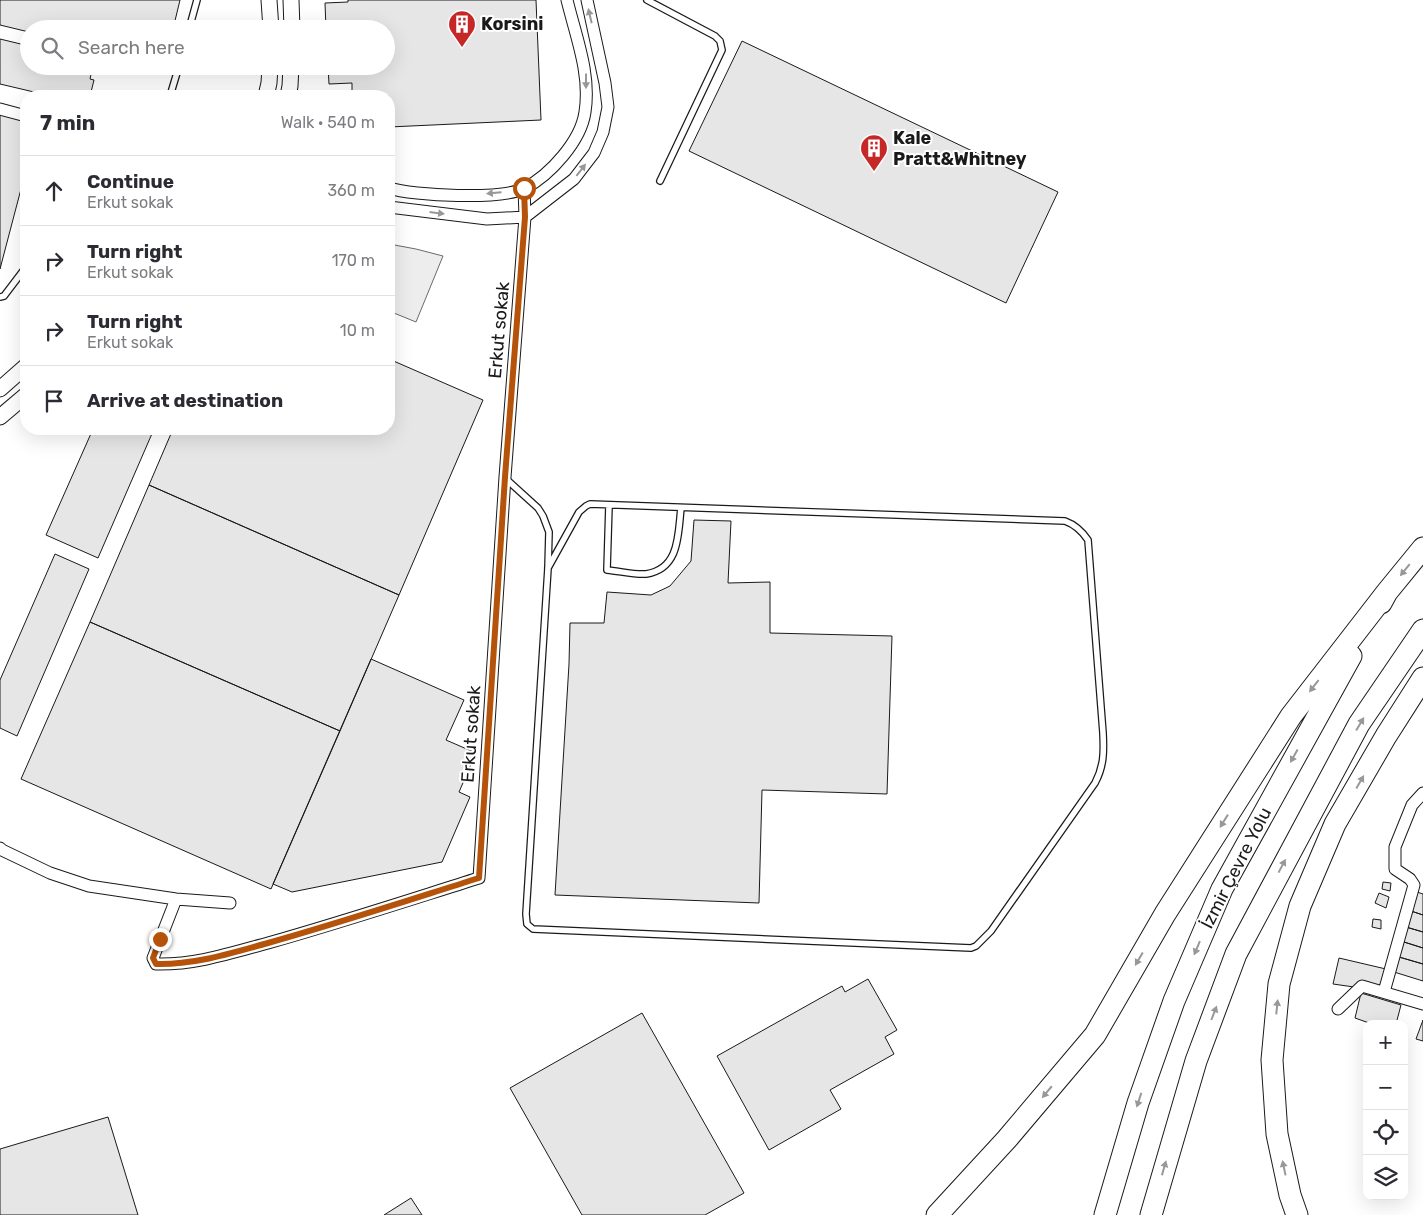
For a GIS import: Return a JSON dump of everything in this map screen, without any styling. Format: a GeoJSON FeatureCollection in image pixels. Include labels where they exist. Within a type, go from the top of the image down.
{"type":"FeatureCollection","features":[{"type":"Feature","properties":{"kind":"highway","name":"İzmir Çevre Yolu"},"geometry":{"type":"LineString","coordinates":[[1105,1215],[1138,1103],[1171,1010],[1222,889],[1387,592],[1423,548]]}},
{"type":"Feature","properties":{"kind":"highway"},"geometry":{"type":"LineString","coordinates":[[937,1215],[1007,1139],[1095,1035],[1165,914],[1291,716],[1387,592]]}},
{"type":"Feature","properties":{"kind":"highway"},"geometry":{"type":"LineString","coordinates":[[1151,1215],[1196,1061],[1236,954],[1359,724],[1423,630]]}},
{"type":"Feature","properties":{"kind":"highway"},"geometry":{"type":"LineString","coordinates":[[1297,1215],[1290,1195],[1277,1134],[1272,1060],[1280,984],[1300,906],[1335,824],[1423,678]]}},
{"type":"Feature","properties":{"kind":"street"},"geometry":{"type":"LineString","coordinates":[[269,0],[270,20]]}},
{"type":"Feature","properties":{"kind":"street"},"geometry":{"type":"LineString","coordinates":[[291,0],[292,20]]}},
{"type":"Feature","properties":{"kind":"street"},"geometry":{"type":"LineString","coordinates":[[395,189],[456,197],[512,192],[524,188],[544,174],[563,156],[578,136],[585,113],[586,73],[567,0]]}},
{"type":"Feature","properties":{"kind":"street"},"geometry":{"type":"LineString","coordinates":[[395,208],[488,219],[525,217],[574,179],[594,153],[603,132],[608,108],[605,83],[587,0]]}},
{"type":"Feature","properties":{"kind":"street"},"geometry":{"type":"LineString","coordinates":[[267,90],[269,75]]}},
{"type":"Feature","properties":{"kind":"street"},"geometry":{"type":"LineString","coordinates":[[289,90],[291,75]]}},
{"type":"Feature","properties":{"kind":"street"},"geometry":{"type":"LineString","coordinates":[[0,109],[20,114]]}},
{"type":"Feature","properties":{"kind":"street","name":"Erkut sokak"},"geometry":{"type":"LineString","coordinates":[[176,899],[153,958],[156,964],[177,964],[210,958],[299,934],[479,878],[505,477],[525,217],[524,188]]}},
{"type":"Feature","properties":{"kind":"street"},"geometry":{"type":"LineString","coordinates":[[0,389],[20,371]]}},
{"type":"Feature","properties":{"kind":"street"},"geometry":{"type":"LineString","coordinates":[[0,418],[20,400]]}},
{"type":"Feature","properties":{"kind":"street"},"geometry":{"type":"LineString","coordinates":[[1384,992],[1418,886],[1410,878],[1395,869],[1395,847],[1412,805],[1423,793]]}},
{"type":"Feature","properties":{"kind":"street"},"geometry":{"type":"LineString","coordinates":[[0,848],[50,873],[88,886],[176,899],[230,903]]}},
{"type":"Feature","properties":{"kind":"street"},"geometry":{"type":"LineString","coordinates":[[1338,1009],[1362,986],[1423,1004]]}},
{"type":"Feature","properties":{"kind":"lane"},"geometry":{"type":"LineString","coordinates":[[192,20],[198,0]]}},
{"type":"Feature","properties":{"kind":"lane"},"geometry":{"type":"LineString","coordinates":[[647,0],[715,36],[720,41],[722,50],[660,181]]}},
{"type":"Feature","properties":{"kind":"lane"},"geometry":{"type":"LineString","coordinates":[[172,90],[176,75]]}},
{"type":"Feature","properties":{"kind":"lane"},"geometry":{"type":"LineString","coordinates":[[0,297],[4,296],[20,275]]}},
{"type":"Feature","properties":{"kind":"lane"},"geometry":{"type":"LineString","coordinates":[[505,477],[538,508],[549,532],[526,914],[529,927],[533,929],[971,948],[976,946],[991,931],[1095,784],[1101,771],[1104,757],[1103,733],[1088,540],[1077,527],[1065,521],[590,504],[583,508],[565,535],[548,568]]}},
{"type":"Feature","properties":{"kind":"lane"},"geometry":{"type":"LineString","coordinates":[[609,505],[607,570],[646,574],[661,569],[674,557],[681,508]]}},
{"type":"Feature","properties":{"kind":"shaded area"},"geometry":{"type":"Polygon","coordinates":[[[395,245],[443,256],[416,322],[395,313],[395,245]]]}},
{"type":"Feature","properties":{"kind":"building"},"geometry":{"type":"Polygon","coordinates":[[[0,0],[180,0],[175,20],[20,20],[20,30],[0,25],[0,0]]]}},
{"type":"Feature","properties":{"kind":"building","name":"Korsini"},"geometry":{"type":"Polygon","coordinates":[[[348,0],[536,0],[541,120],[395,127],[395,90],[352,90],[352,83],[329,84],[328,75],[395,75],[395,20],[326,20],[325,3],[348,2],[348,0]]]}},
{"type":"Feature","properties":{"kind":"building"},"geometry":{"type":"Polygon","coordinates":[[[0,39],[20,44],[20,75],[91,75],[90,79],[94,80],[92,90],[26,90],[0,84],[0,39]]]}},
{"type":"Feature","properties":{"kind":"building","name":"Kale Pratt&Whitney"},"geometry":{"type":"Polygon","coordinates":[[[742,41],[1058,192],[1006,303],[689,151],[742,41]]]}},
{"type":"Feature","properties":{"kind":"building"},"geometry":{"type":"Polygon","coordinates":[[[0,113],[20,118],[20,193],[0,269],[0,113]]]}},
{"type":"Feature","properties":{"kind":"building"},"geometry":{"type":"Polygon","coordinates":[[[395,362],[483,400],[399,595],[149,485],[170,435],[395,435],[395,362]]]}},
{"type":"Feature","properties":{"kind":"building"},"geometry":{"type":"Polygon","coordinates":[[[90,435],[151,435],[98,558],[46,535],[90,435]]]}},
{"type":"Feature","properties":{"kind":"building"},"geometry":{"type":"Polygon","coordinates":[[[149,485],[399,595],[340,731],[90,622],[149,485]]]}},
{"type":"Feature","properties":{"kind":"building"},"geometry":{"type":"Polygon","coordinates":[[[694,520],[731,521],[728,583],[770,582],[770,633],[892,636],[887,794],[762,790],[759,903],[555,895],[570,623],[604,623],[607,592],[651,595],[670,586],[691,561],[694,520]]]}},
{"type":"Feature","properties":{"kind":"building"},"geometry":{"type":"Polygon","coordinates":[[[55,554],[89,569],[17,736],[0,728],[0,680],[55,554]]]}},
{"type":"Feature","properties":{"kind":"building"},"geometry":{"type":"Polygon","coordinates":[[[90,622],[340,731],[271,889],[21,779],[90,622]]]}},
{"type":"Feature","properties":{"kind":"building"},"geometry":{"type":"Polygon","coordinates":[[[371,659],[464,700],[446,740],[476,753],[459,792],[470,797],[442,862],[292,892],[273,884],[371,659]]]}},
{"type":"Feature","properties":{"kind":"building"},"geometry":{"type":"Polygon","coordinates":[[[1383,882],[1391,883],[1390,891],[1382,889],[1383,882]]]}},
{"type":"Feature","properties":{"kind":"building"},"geometry":{"type":"Polygon","coordinates":[[[1417,892],[1423,894],[1423,915],[1411,911],[1417,892]]]}},
{"type":"Feature","properties":{"kind":"building"},"geometry":{"type":"Polygon","coordinates":[[[1379,893],[1389,897],[1386,908],[1375,903],[1379,893]]]}},
{"type":"Feature","properties":{"kind":"building"},"geometry":{"type":"Polygon","coordinates":[[[1411,911],[1423,915],[1423,932],[1406,927],[1411,911]]]}},
{"type":"Feature","properties":{"kind":"building"},"geometry":{"type":"Polygon","coordinates":[[[1373,919],[1381,920],[1381,929],[1372,927],[1373,919]]]}},
{"type":"Feature","properties":{"kind":"building"},"geometry":{"type":"Polygon","coordinates":[[[1406,927],[1423,932],[1423,948],[1404,942],[1406,927]]]}},
{"type":"Feature","properties":{"kind":"building"},"geometry":{"type":"Polygon","coordinates":[[[1404,942],[1423,948],[1423,964],[1399,957],[1404,942]]]}},
{"type":"Feature","properties":{"kind":"building"},"geometry":{"type":"Polygon","coordinates":[[[1399,957],[1423,964],[1423,981],[1394,972],[1399,957]]]}},
{"type":"Feature","properties":{"kind":"building"},"geometry":{"type":"Polygon","coordinates":[[[1339,958],[1386,969],[1382,988],[1333,984],[1339,958]]]}},
{"type":"Feature","properties":{"kind":"building"},"geometry":{"type":"Polygon","coordinates":[[[868,979],[897,1030],[885,1037],[894,1054],[830,1090],[841,1109],[769,1150],[717,1056],[842,986],[845,992],[868,979]]]}},
{"type":"Feature","properties":{"kind":"building"},"geometry":{"type":"Polygon","coordinates":[[[1361,993],[1401,1005],[1397,1020],[1363,1021],[1355,1018],[1361,993]]]}},
{"type":"Feature","properties":{"kind":"building"},"geometry":{"type":"Polygon","coordinates":[[[642,1013],[744,1193],[705,1215],[582,1215],[510,1088],[642,1013]]]}},
{"type":"Feature","properties":{"kind":"building"},"geometry":{"type":"Polygon","coordinates":[[[1423,1020],[1423,1041],[1416,1039],[1423,1020]]]}},
{"type":"Feature","properties":{"kind":"building"},"geometry":{"type":"Polygon","coordinates":[[[108,1117],[138,1215],[0,1215],[0,1149],[108,1117]]]}},
{"type":"Feature","properties":{"kind":"building"},"geometry":{"type":"Polygon","coordinates":[[[411,1198],[422,1215],[384,1215],[411,1198]]]}},
{"type":"Feature","properties":{"kind":"place","name":"Korsini"},"geometry":{"type":"Point","coordinates":[462,48]}},
{"type":"Feature","properties":{"kind":"place","name":"Kale Pratt&Whitney"},"geometry":{"type":"Point","coordinates":[874,172]}},
{"type":"Feature","properties":{"kind":"route"},"geometry":{"type":"LineString","coordinates":[[160,939],[153,958],[156,964],[177,964],[210,958],[299,934],[479,878],[505,477],[525,217],[524,188]]}}]}
